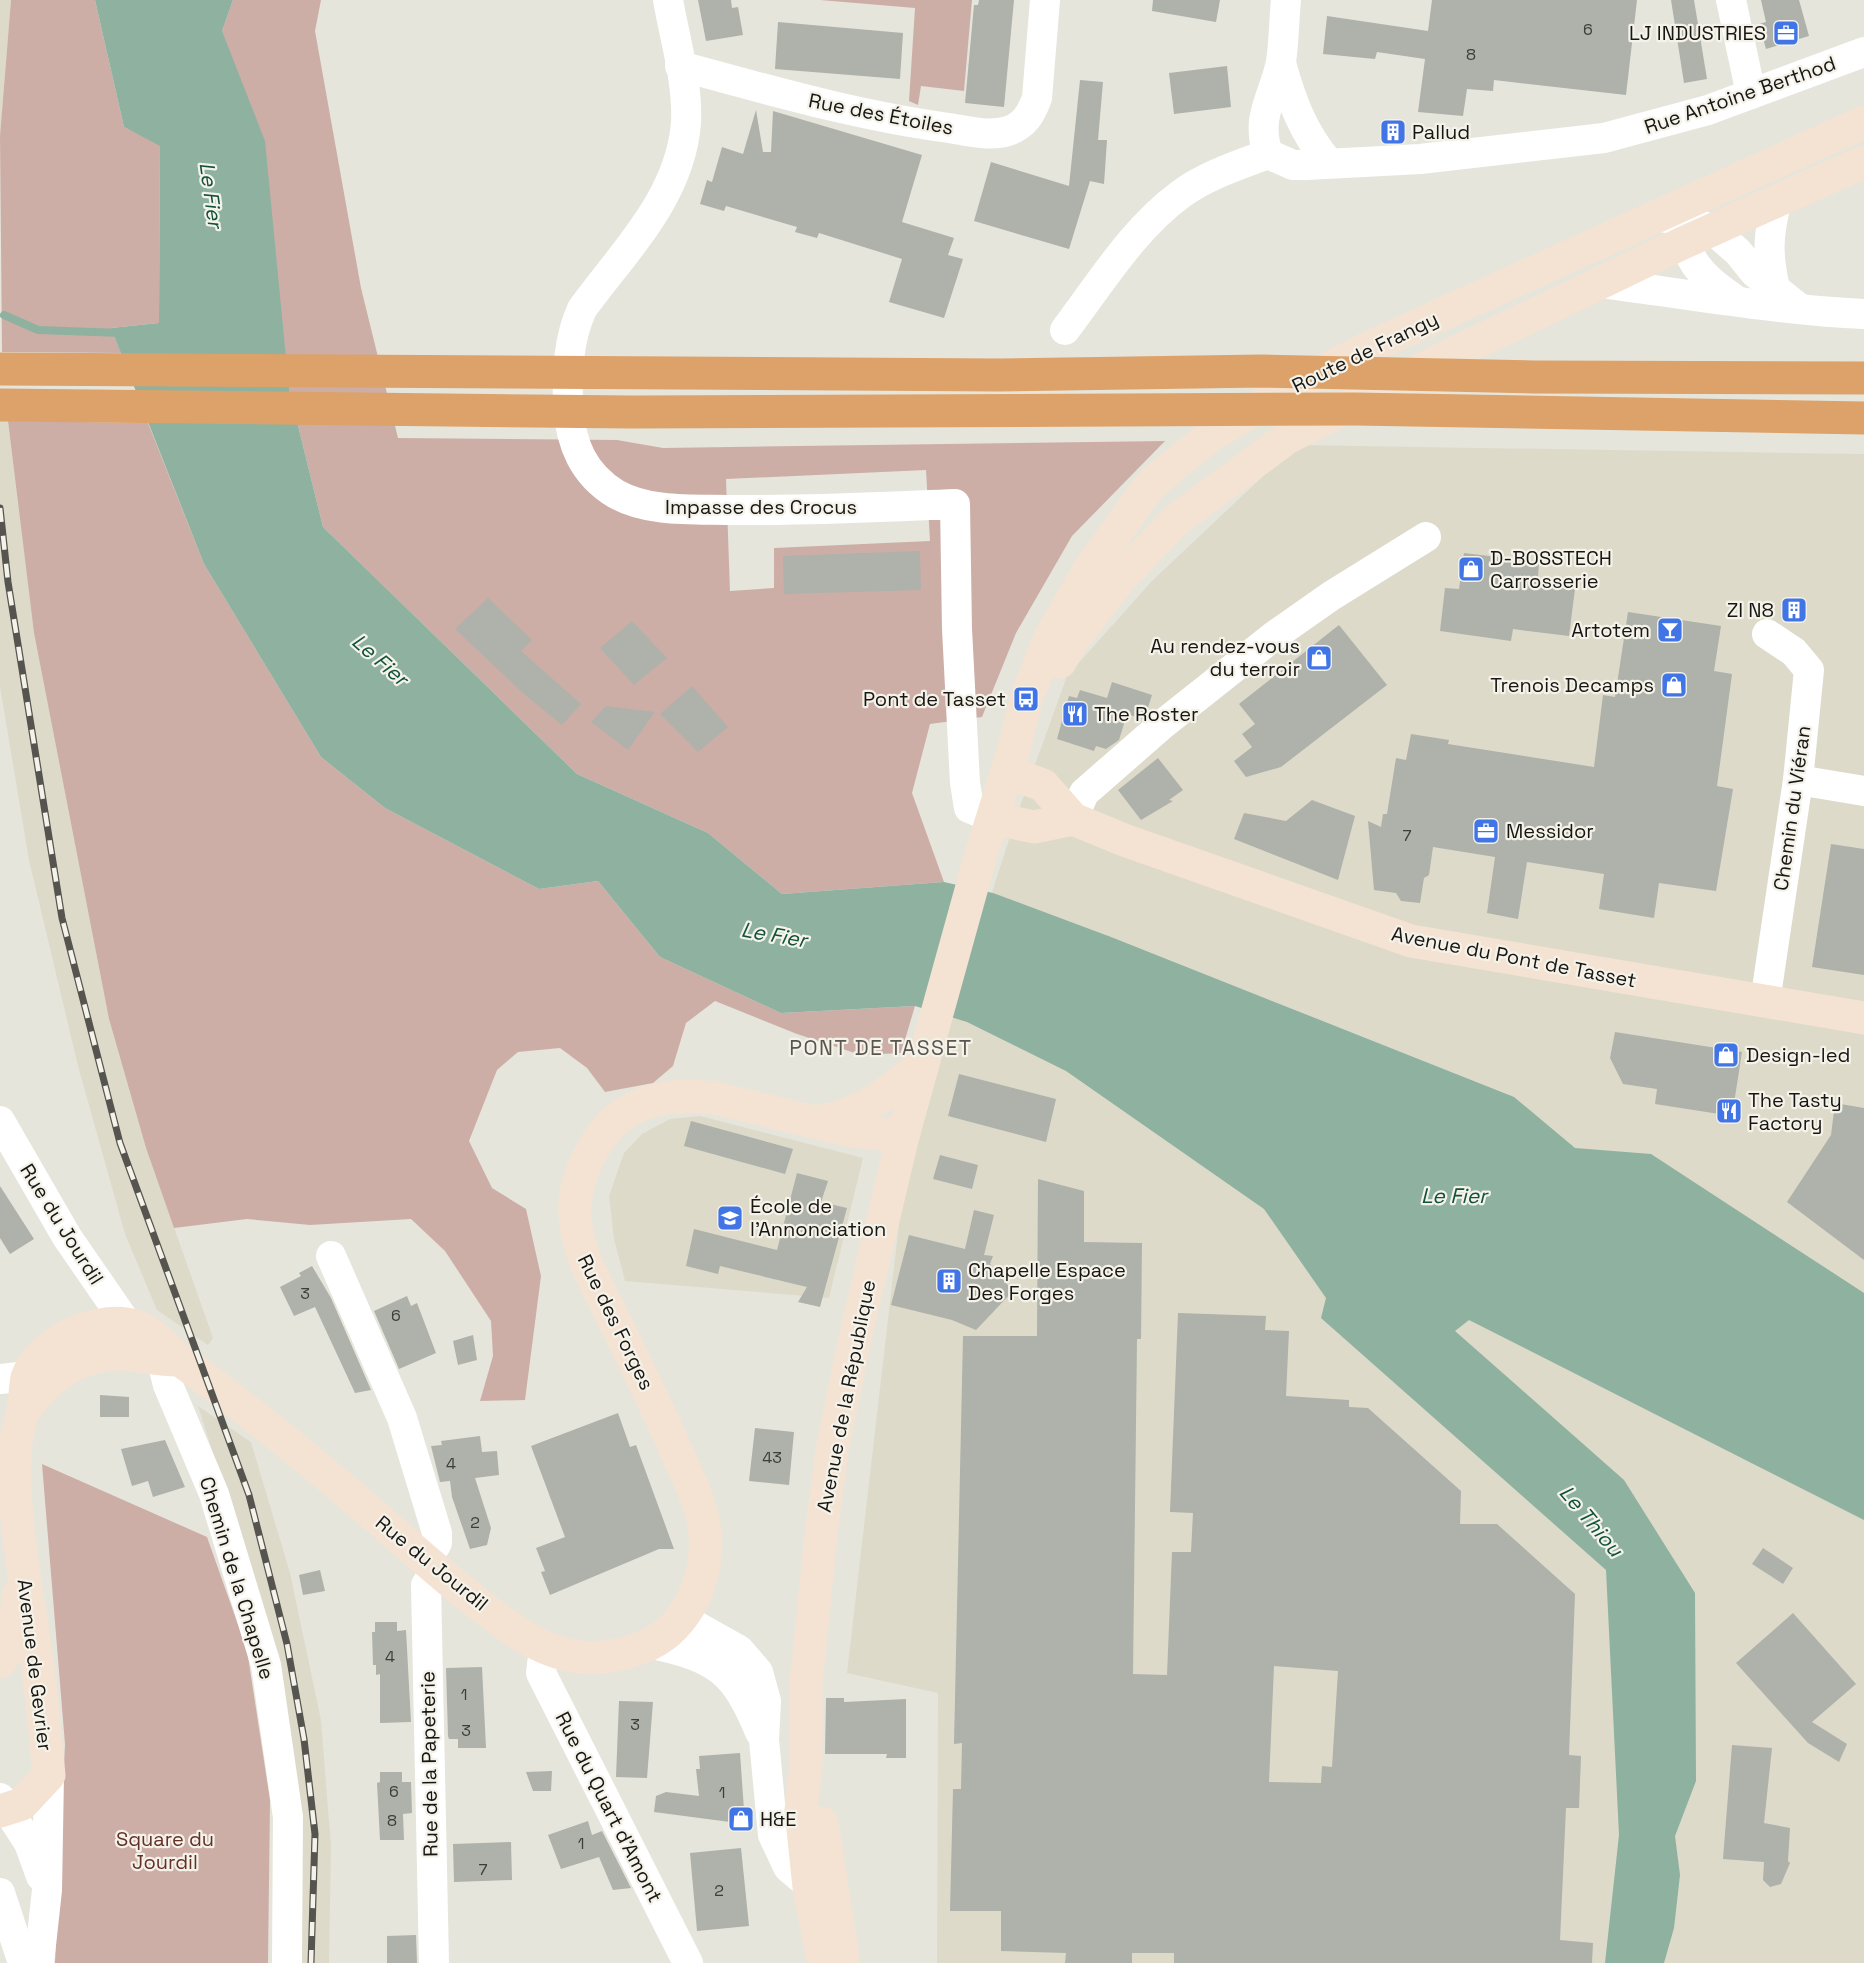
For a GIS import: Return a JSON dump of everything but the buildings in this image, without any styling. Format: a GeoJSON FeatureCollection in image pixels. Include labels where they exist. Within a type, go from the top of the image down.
{"type":"FeatureCollection","features":[{"type":"Feature","properties":{"kind":"highway"},"geometry":{"type":"LineString","coordinates":[[0,369],[632,375],[1170,374],[1361,371],[1535,377],[1864,378]]}},
{"type":"Feature","properties":{"kind":"highway"},"geometry":{"type":"LineString","coordinates":[[0,405],[632,412],[1108,412],[1355,409],[1864,418]]}},
{"type":"Feature","properties":{"kind":"main road","name":"Route de Frangy"},"geometry":{"type":"LineString","coordinates":[[1011,758],[1072,641],[1120,579],[1175,521],[1287,438],[1409,375],[1600,283],[1689,221],[1864,122]]}},
{"type":"Feature","properties":{"kind":"main road","name":"Route de Frangy"},"geometry":{"type":"LineString","coordinates":[[925,1050],[1011,758],[1026,699],[1050,638],[1089,570],[1151,484],[1210,436],[1290,388],[1370,347],[1689,221],[1777,200],[1864,162]]}},
{"type":"Feature","properties":{"kind":"main road","name":"Avenue du Pont de Tasset"},"geometry":{"type":"LineString","coordinates":[[1011,758],[1043,784],[1074,819],[1132,843],[1411,941],[1864,1018]]}},
{"type":"Feature","properties":{"kind":"main road"},"geometry":{"type":"LineString","coordinates":[[993,818],[1034,827],[1074,819]]}},
{"type":"Feature","properties":{"kind":"main road","name":"Rue des Forges"},"geometry":{"type":"LineString","coordinates":[[811,1122],[839,1119],[859,1111],[925,1050]]}},
{"type":"Feature","properties":{"kind":"main road","name":"Avenue de la République"},"geometry":{"type":"LineString","coordinates":[[824,1963],[809,1887],[801,1810],[806,1763],[806,1683],[822,1526],[832,1450],[857,1329],[925,1050]]}},
{"type":"Feature","properties":{"kind":"main road","name":"Rue des Forges"},"geometry":{"type":"LineString","coordinates":[[682,1618],[696,1592],[703,1572],[706,1550],[701,1512],[651,1394],[583,1255],[575,1221],[574,1199],[579,1178],[588,1157],[613,1122],[628,1110],[657,1100],[693,1095],[715,1098],[851,1131],[903,1136]]}},
{"type":"Feature","properties":{"kind":"main road"},"geometry":{"type":"LineString","coordinates":[[127,1324],[151,1333],[168,1355]]}},
{"type":"Feature","properties":{"kind":"main road","name":"Avenue de Gevrier"},"geometry":{"type":"LineString","coordinates":[[3,1806],[22,1804],[49,1775],[37,1657],[21,1555],[16,1440],[23,1410],[25,1379],[39,1358],[66,1337],[103,1325],[127,1324]]}},
{"type":"Feature","properties":{"kind":"main road"},"geometry":{"type":"LineString","coordinates":[[116,1354],[168,1355]]}},
{"type":"Feature","properties":{"kind":"main road","name":"Avenue de Gevrier"},"geometry":{"type":"LineString","coordinates":[[25,1379],[116,1354]]}},
{"type":"Feature","properties":{"kind":"main road","name":"Rue du Jourdil"},"geometry":{"type":"LineString","coordinates":[[168,1355],[237,1402],[432,1565],[518,1632],[544,1648],[574,1658],[592,1659],[630,1653],[653,1644],[682,1618]]}},
{"type":"Feature","properties":{"kind":"main road","name":"Avenue de Gevrier"},"geometry":{"type":"LineString","coordinates":[[0,1662],[6,1653],[16,1623],[21,1555]]}},
{"type":"Feature","properties":{"kind":"main road","name":"Avenue de la République"},"geometry":{"type":"LineString","coordinates":[[806,1763],[819,1810],[837,1906],[844,1963]]}},
{"type":"Feature","properties":{"kind":"street"},"geometry":{"type":"LineString","coordinates":[[668,0],[680,66]]}},
{"type":"Feature","properties":{"kind":"street","name":"Rue des Étoiles"},"geometry":{"type":"LineString","coordinates":[[680,66],[800,99],[913,124],[987,134],[1007,132],[1022,124],[1032,112],[1037,98],[1045,0]]}},
{"type":"Feature","properties":{"kind":"street"},"geometry":{"type":"LineString","coordinates":[[1065,330],[1128,247],[1164,208],[1181,194],[1208,178],[1268,154],[1263,131],[1264,111],[1281,63],[1286,0]]}},
{"type":"Feature","properties":{"kind":"street"},"geometry":{"type":"LineString","coordinates":[[1731,0],[1751,94]]}},
{"type":"Feature","properties":{"kind":"street","name":"Rue Antoine Berthod"},"geometry":{"type":"LineString","coordinates":[[1268,154],[1293,165],[1419,159],[1604,138],[1670,122],[1864,52]]}},
{"type":"Feature","properties":{"kind":"street"},"geometry":{"type":"LineString","coordinates":[[1281,63],[1297,114],[1317,148],[1329,163]]}},
{"type":"Feature","properties":{"kind":"street","name":"Impasse des Crocus"},"geometry":{"type":"LineString","coordinates":[[680,66],[686,121],[682,154],[673,181],[654,214],[582,309],[574,327],[568,361],[569,422],[574,444],[584,466],[616,494],[631,500],[667,508],[813,511],[955,504],[957,629],[965,783],[969,808],[993,818]]}},
{"type":"Feature","properties":{"kind":"street"},"geometry":{"type":"LineString","coordinates":[[1775,288],[1768,258],[1769,230],[1777,200]]}},
{"type":"Feature","properties":{"kind":"street"},"geometry":{"type":"LineString","coordinates":[[1689,221],[1738,252],[1754,272],[1799,308]]}},
{"type":"Feature","properties":{"kind":"street"},"geometry":{"type":"LineString","coordinates":[[1689,221],[1694,265],[1708,281],[1736,300]]}},
{"type":"Feature","properties":{"kind":"street"},"geometry":{"type":"LineString","coordinates":[[1600,283],[1736,300],[1762,306],[1864,314]]}},
{"type":"Feature","properties":{"kind":"street"},"geometry":{"type":"LineString","coordinates":[[1074,819],[1084,793],[1226,672],[1330,596],[1426,537]]}},
{"type":"Feature","properties":{"kind":"street","name":"Chemin du Viéran"},"geometry":{"type":"LineString","coordinates":[[1765,1002],[1798,780],[1809,670],[1794,652],[1767,634]]}},
{"type":"Feature","properties":{"kind":"street"},"geometry":{"type":"LineString","coordinates":[[1798,780],[1864,791]]}},
{"type":"Feature","properties":{"kind":"street","name":"Rue du Jourdil"},"geometry":{"type":"LineString","coordinates":[[0,1121],[67,1237],[127,1324]]}},
{"type":"Feature","properties":{"kind":"street","name":"Rue de la Papeterie"},"geometry":{"type":"LineString","coordinates":[[331,1256],[402,1418],[436,1533],[437,1543],[426,1585],[434,1963]]}},
{"type":"Feature","properties":{"kind":"street"},"geometry":{"type":"LineString","coordinates":[[116,1354],[127,1324]]}},
{"type":"Feature","properties":{"kind":"street","name":"Chemin de la Chapelle"},"geometry":{"type":"LineString","coordinates":[[168,1355],[168,1385],[214,1494],[266,1665],[288,1817],[287,1963]]}},
{"type":"Feature","properties":{"kind":"street"},"geometry":{"type":"LineString","coordinates":[[0,1433],[16,1472]]}},
{"type":"Feature","properties":{"kind":"street"},"geometry":{"type":"LineString","coordinates":[[682,1618],[723,1640],[751,1661],[758,1672],[766,1701],[764,1740],[773,1835],[783,1859],[809,1887],[837,1906]]}},
{"type":"Feature","properties":{"kind":"street"},"geometry":{"type":"LineString","coordinates":[[653,1644],[686,1651],[726,1673],[742,1693],[764,1740]]}},
{"type":"Feature","properties":{"kind":"street","name":"Rue du Quart d'Amont"},"geometry":{"type":"LineString","coordinates":[[544,1648],[541,1672],[688,1963]]}},
{"type":"Feature","properties":{"kind":"street","name":"Avenue de Gevrier"},"geometry":{"type":"LineString","coordinates":[[39,1963],[46,1890],[49,1775]]}},
{"type":"Feature","properties":{"kind":"street","name":"Avenue de Gevrier"},"geometry":{"type":"LineString","coordinates":[[3,1806],[29,1843],[46,1890]]}},
{"type":"Feature","properties":{"kind":"street"},"geometry":{"type":"LineString","coordinates":[[0,1893],[23,1963]]}},
{"type":"Feature","properties":{"kind":"shaded area"},"geometry":{"type":"Polygon","coordinates":[[[0,0],[11,0],[0,136],[0,0]]]}},
{"type":"Feature","properties":{"kind":"shaded area"},"geometry":{"type":"Polygon","coordinates":[[[0,421],[8,421],[34,633],[109,1019],[146,1148],[213,1338],[208,1345],[157,1310],[125,1234],[78,1066],[29,860],[0,687],[0,421]]]}},
{"type":"Feature","properties":{"kind":"shaded area"},"geometry":{"type":"Polygon","coordinates":[[[1296,445],[1864,454],[1864,1963],[937,1963],[938,1693],[847,1673],[907,1155],[1019,809],[1067,676],[1152,581],[1296,445]]]}},
{"type":"Feature","properties":{"kind":"shaded area","name":"École de l'Annonciation"},"geometry":{"type":"Polygon","coordinates":[[[700,1116],[863,1158],[829,1298],[625,1281],[614,1239],[609,1196],[624,1153],[642,1134],[670,1119],[700,1116]]]}},
{"type":"Feature","properties":{"kind":"shaded area"},"geometry":{"type":"Polygon","coordinates":[[[198,1406],[251,1442],[290,1573],[321,1720],[331,1846],[329,1963],[295,1963],[273,1641],[198,1406]]]}},
{"type":"Feature","properties":{"kind":"green space"},"geometry":{"type":"Polygon","coordinates":[[[11,0],[95,0],[124,127],[160,145],[159,323],[111,328],[121,353],[2,352],[0,136],[11,0]]]}},
{"type":"Feature","properties":{"kind":"green space"},"geometry":{"type":"Polygon","coordinates":[[[233,0],[321,0],[315,31],[361,288],[398,438],[617,440],[663,448],[1165,441],[1072,536],[1016,633],[982,717],[930,724],[912,793],[944,882],[782,894],[708,833],[577,774],[323,527],[289,389],[222,31],[233,0]],[[926,470],[726,479],[730,591],[774,588],[774,548],[930,541],[926,470]]]}},
{"type":"Feature","properties":{"kind":"green space"},"geometry":{"type":"Polygon","coordinates":[[[820,0],[972,0],[964,91],[921,86],[918,105],[909,101],[915,8],[820,0]]]}},
{"type":"Feature","properties":{"kind":"green space"},"geometry":{"type":"Polygon","coordinates":[[[8,421],[148,423],[204,564],[321,757],[385,808],[539,889],[598,881],[660,957],[781,1013],[915,1006],[901,1053],[861,1055],[797,1034],[715,1001],[686,1023],[673,1066],[653,1083],[605,1092],[587,1068],[560,1048],[518,1052],[497,1070],[469,1141],[492,1188],[526,1209],[541,1276],[525,1400],[480,1401],[493,1356],[491,1321],[445,1251],[411,1219],[310,1225],[247,1219],[174,1228],[146,1148],[109,1019],[34,633],[8,421]]]}},
{"type":"Feature","properties":{"kind":"green space","name":"Square du Jourdil"},"geometry":{"type":"Polygon","coordinates":[[[42,1464],[207,1537],[247,1650],[270,1800],[268,1963],[55,1963],[65,1744],[42,1464]]]}},
{"type":"Feature","properties":{"kind":"water"},"geometry":{"type":"Polygon","coordinates":[[[95,0],[233,0],[222,31],[265,141],[289,389],[323,527],[577,774],[708,833],[782,894],[944,882],[993,893],[1111,937],[1514,1097],[1575,1148],[1651,1154],[1864,1293],[1864,1520],[1469,1320],[1455,1331],[1624,1480],[1695,1593],[1696,1781],[1675,1836],[1680,1875],[1674,1928],[1664,1963],[1605,1963],[1619,1835],[1606,1570],[1321,1318],[1326,1298],[1264,1209],[1066,1071],[967,1022],[915,1006],[781,1013],[660,957],[598,881],[539,889],[385,808],[321,757],[204,564],[111,328],[159,323],[160,146],[124,127],[95,0]]]}},
{"type":"Feature","properties":{"kind":"waterway"},"geometry":{"type":"LineString","coordinates":[[4,315],[38,330],[122,333]]}},
{"type":"Feature","properties":{"kind":"railway"},"geometry":{"type":"LineString","coordinates":[[0,508],[8,582],[62,918],[120,1143],[249,1495],[287,1644],[304,1739],[315,1834],[311,1963]]}},
{"type":"Feature","properties":{"kind":"place","name":"LJ INDUSTRIES"},"geometry":{"type":"Point","coordinates":[1786,33]}},
{"type":"Feature","properties":{"kind":"place","name":"Pallud"},"geometry":{"type":"Point","coordinates":[1393,132]}},
{"type":"Feature","properties":{"kind":"place","name":"D-BOSSTECH Carrosserie"},"geometry":{"type":"Point","coordinates":[1471,569]}},
{"type":"Feature","properties":{"kind":"place","name":"ZI N8"},"geometry":{"type":"Point","coordinates":[1794,610]}},
{"type":"Feature","properties":{"kind":"place","name":"Artotem"},"geometry":{"type":"Point","coordinates":[1670,630]}},
{"type":"Feature","properties":{"kind":"place","name":"Au rendez-vous du terroir"},"geometry":{"type":"Point","coordinates":[1319,658]}},
{"type":"Feature","properties":{"kind":"place","name":"Trenois Decamps"},"geometry":{"type":"Point","coordinates":[1674,685]}},
{"type":"Feature","properties":{"kind":"place","name":"Pont de Tasset"},"geometry":{"type":"Point","coordinates":[1026,699]}},
{"type":"Feature","properties":{"kind":"place","name":"The Roster"},"geometry":{"type":"Point","coordinates":[1075,714]}},
{"type":"Feature","properties":{"kind":"place","name":"Messidor"},"geometry":{"type":"Point","coordinates":[1486,831]}},
{"type":"Feature","properties":{"kind":"place","name":"Design-led"},"geometry":{"type":"Point","coordinates":[1726,1055]}},
{"type":"Feature","properties":{"kind":"place","name":"The Tasty Factory"},"geometry":{"type":"Point","coordinates":[1729,1111]}},
{"type":"Feature","properties":{"kind":"place","name":"École de l'Annonciation"},"geometry":{"type":"Point","coordinates":[730,1218]}},
{"type":"Feature","properties":{"kind":"place","name":"Chapelle Espace Des Forges"},"geometry":{"type":"Point","coordinates":[949,1281]}},
{"type":"Feature","properties":{"kind":"place","name":"H&E"},"geometry":{"type":"Point","coordinates":[741,1819]}},
{"type":"Feature","properties":{"kind":"district","name":"PONT DE TASSET"},"geometry":{"type":"Point","coordinates":[881,1048]}},
{"type":"Feature","properties":{"kind":"water label","name":"Le Fier"},"geometry":{"type":"Point","coordinates":[211,195]}},
{"type":"Feature","properties":{"kind":"water label","name":"Le Fier"},"geometry":{"type":"Point","coordinates":[380,660]}},
{"type":"Feature","properties":{"kind":"water label","name":"Le Fier"},"geometry":{"type":"Point","coordinates":[774,935]}},
{"type":"Feature","properties":{"kind":"water label","name":"Le Fier"},"geometry":{"type":"Point","coordinates":[1454,1196]}},
{"type":"Feature","properties":{"kind":"water label","name":"Le Thiou"},"geometry":{"type":"Point","coordinates":[1591,1521]}}]}
